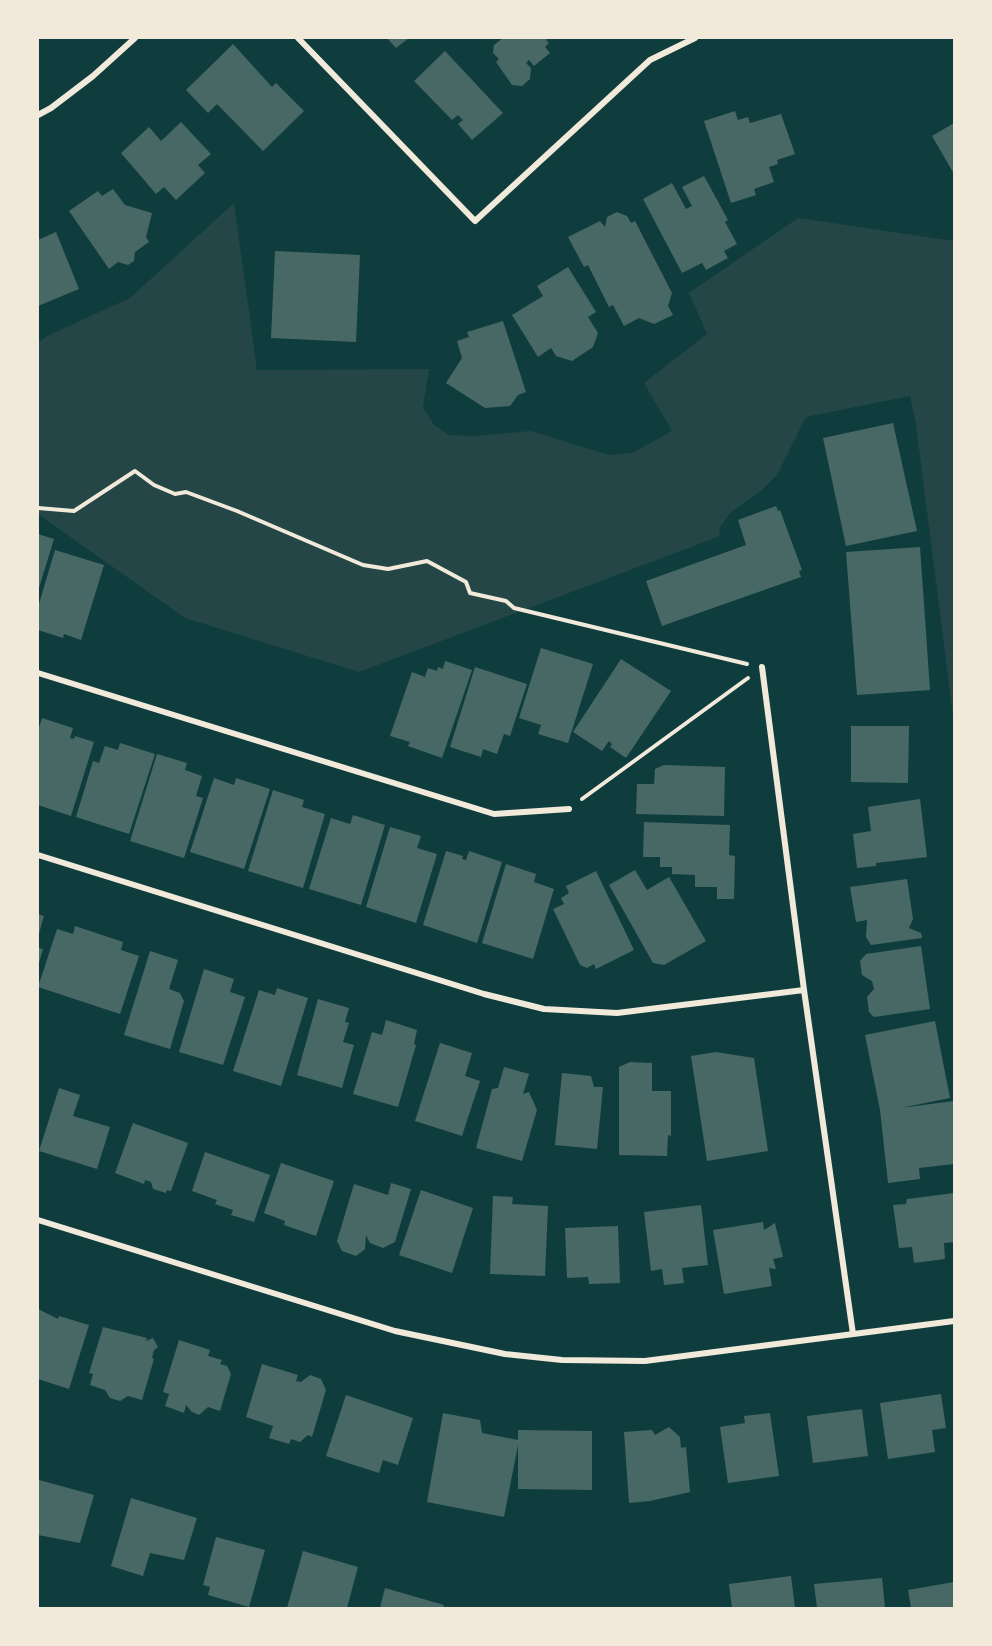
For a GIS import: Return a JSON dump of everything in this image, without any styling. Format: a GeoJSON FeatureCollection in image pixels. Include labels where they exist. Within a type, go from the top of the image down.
{"type":"FeatureCollection","features":[{"type":"Feature","properties":{"kind":"street"},"geometry":{"type":"LineString","coordinates":[[38,115],[51,108],[93,76],[135,38]]}},
{"type":"Feature","properties":{"kind":"street"},"geometry":{"type":"LineString","coordinates":[[298,38],[475,221],[650,60],[695,38]]}},
{"type":"Feature","properties":{"kind":"street"},"geometry":{"type":"LineString","coordinates":[[762,668],[804,990],[854,1334]]}},
{"type":"Feature","properties":{"kind":"street"},"geometry":{"type":"LineString","coordinates":[[38,673],[494,814],[569,809]]}},
{"type":"Feature","properties":{"kind":"street"},"geometry":{"type":"LineString","coordinates":[[38,855],[484,994],[544,1009],[628,1012],[804,990]]}},
{"type":"Feature","properties":{"kind":"street"},"geometry":{"type":"LineString","coordinates":[[38,1220],[395,1331],[505,1354],[562,1360],[645,1361],[954,1321]]}},
{"type":"Feature","properties":{"kind":"path"},"geometry":{"type":"LineString","coordinates":[[38,508],[74,511],[135,471],[154,485],[175,494],[186,492],[237,511],[363,565],[388,569],[427,561],[466,582],[470,593],[506,601],[514,608],[762,668]]}},
{"type":"Feature","properties":{"kind":"path"},"geometry":{"type":"LineString","coordinates":[[569,809],[762,668]]}},
{"type":"Feature","properties":{"kind":"shaded area"},"geometry":{"type":"Polygon","coordinates":[[[234,203],[257,370],[429,369],[423,407],[434,425],[449,435],[473,436],[531,431],[609,455],[632,453],[672,431],[644,383],[707,334],[689,293],[798,218],[954,241],[954,725],[916,424],[910,396],[806,417],[777,475],[761,491],[730,513],[719,529],[720,536],[359,672],[185,618],[38,514],[38,343],[47,336],[130,298],[234,203]]]}},
{"type":"Feature","properties":{"kind":"building"},"geometry":{"type":"Polygon","coordinates":[[[387,38],[409,38],[396,48],[387,38]]]}},
{"type":"Feature","properties":{"kind":"building"},"geometry":{"type":"Polygon","coordinates":[[[503,38],[548,38],[546,40],[549,43],[545,47],[550,53],[534,66],[529,60],[526,63],[531,68],[530,79],[522,86],[512,85],[496,62],[499,59],[493,53],[494,45],[503,38]]]}},
{"type":"Feature","properties":{"kind":"building"},"geometry":{"type":"Polygon","coordinates":[[[233,44],[272,87],[276,83],[304,111],[263,151],[217,104],[208,113],[186,90],[233,44]]]}},
{"type":"Feature","properties":{"kind":"building"},"geometry":{"type":"Polygon","coordinates":[[[445,51],[503,113],[472,140],[458,124],[463,120],[458,115],[452,120],[414,81],[445,51]]]}},
{"type":"Feature","properties":{"kind":"building"},"geometry":{"type":"Polygon","coordinates":[[[735,111],[738,120],[748,117],[750,123],[781,114],[795,154],[777,160],[778,164],[769,167],[774,182],[754,189],[756,195],[731,203],[704,121],[735,111]]]}},
{"type":"Feature","properties":{"kind":"building"},"geometry":{"type":"Polygon","coordinates":[[[181,122],[211,154],[198,165],[205,173],[176,200],[164,187],[156,194],[121,153],[149,127],[161,141],[181,122]]]}},
{"type":"Feature","properties":{"kind":"building"},"geometry":{"type":"Polygon","coordinates":[[[954,123],[954,174],[932,136],[954,123]]]}},
{"type":"Feature","properties":{"kind":"building"},"geometry":{"type":"Polygon","coordinates":[[[704,176],[728,220],[725,222],[737,244],[724,251],[728,258],[706,270],[702,263],[682,273],[643,199],[672,183],[686,209],[692,206],[682,187],[704,176]]]}},
{"type":"Feature","properties":{"kind":"building"},"geometry":{"type":"Polygon","coordinates":[[[113,189],[125,205],[152,213],[146,237],[149,242],[135,252],[134,261],[128,265],[118,262],[109,269],[69,211],[98,191],[102,196],[113,189]]]}},
{"type":"Feature","properties":{"kind":"building"},"geometry":{"type":"Polygon","coordinates":[[[617,212],[627,216],[631,223],[635,221],[672,293],[668,306],[673,315],[654,324],[639,318],[624,326],[613,305],[609,307],[588,265],[584,267],[568,237],[600,221],[605,227],[607,217],[617,212]]]}},
{"type":"Feature","properties":{"kind":"building"},"geometry":{"type":"Polygon","coordinates":[[[56,232],[79,289],[38,306],[38,240],[56,232]]]}},
{"type":"Feature","properties":{"kind":"building"},"geometry":{"type":"Polygon","coordinates":[[[275,251],[360,255],[356,342],[271,338],[275,251]]]}},
{"type":"Feature","properties":{"kind":"building"},"geometry":{"type":"Polygon","coordinates":[[[568,267],[596,312],[588,317],[598,333],[593,347],[572,361],[556,356],[551,348],[538,357],[512,315],[543,296],[537,286],[568,267]]]}},
{"type":"Feature","properties":{"kind":"building"},"geometry":{"type":"Polygon","coordinates":[[[503,321],[526,392],[518,395],[510,406],[485,408],[446,383],[462,358],[457,341],[469,337],[467,332],[503,321]]]}},
{"type":"Feature","properties":{"kind":"building"},"geometry":{"type":"Polygon","coordinates":[[[893,423],[917,531],[846,546],[823,438],[893,423]]]}},
{"type":"Feature","properties":{"kind":"building"},"geometry":{"type":"Polygon","coordinates":[[[776,506],[778,511],[780,510],[802,570],[799,571],[801,577],[662,626],[646,581],[746,545],[738,520],[776,506]]]}},
{"type":"Feature","properties":{"kind":"building"},"geometry":{"type":"Polygon","coordinates":[[[38,534],[54,539],[38,591],[38,534]]]}},
{"type":"Feature","properties":{"kind":"building"},"geometry":{"type":"Polygon","coordinates":[[[920,547],[930,690],[857,695],[846,552],[920,547]]]}},
{"type":"Feature","properties":{"kind":"building"},"geometry":{"type":"Polygon","coordinates":[[[55,550],[104,565],[81,640],[64,634],[63,638],[38,630],[38,607],[55,550]]]}},
{"type":"Feature","properties":{"kind":"building"},"geometry":{"type":"Polygon","coordinates":[[[541,648],[593,664],[568,743],[538,734],[541,725],[519,718],[541,648]]]}},
{"type":"Feature","properties":{"kind":"building"},"geometry":{"type":"Polygon","coordinates":[[[621,659],[671,691],[626,758],[610,747],[612,744],[609,741],[602,751],[573,732],[621,659]]]}},
{"type":"Feature","properties":{"kind":"building"},"geometry":{"type":"Polygon","coordinates":[[[445,661],[472,670],[442,758],[408,746],[410,742],[390,736],[412,672],[425,677],[428,668],[437,671],[438,667],[443,669],[445,661]]]}},
{"type":"Feature","properties":{"kind":"building"},"geometry":{"type":"Polygon","coordinates":[[[475,667],[527,684],[510,736],[504,734],[497,754],[483,749],[481,757],[450,747],[475,667]]]}},
{"type":"Feature","properties":{"kind":"building"},"geometry":{"type":"Polygon","coordinates":[[[42,718],[73,728],[70,738],[74,739],[75,736],[94,742],[71,816],[38,805],[38,731],[42,718]]]}},
{"type":"Feature","properties":{"kind":"building"},"geometry":{"type":"Polygon","coordinates":[[[851,726],[909,726],[908,783],[851,782],[851,726]]]}},
{"type":"Feature","properties":{"kind":"building"},"geometry":{"type":"Polygon","coordinates":[[[120,743],[155,754],[129,834],[76,817],[93,761],[99,763],[105,746],[118,750],[120,743]]]}},
{"type":"Feature","properties":{"kind":"building"},"geometry":{"type":"Polygon","coordinates":[[[157,754],[187,763],[185,770],[202,776],[196,796],[203,798],[184,858],[130,841],[157,754]]]}},
{"type":"Feature","properties":{"kind":"building"},"geometry":{"type":"Polygon","coordinates":[[[664,765],[725,767],[724,816],[636,814],[637,784],[654,784],[655,769],[664,765]]]}},
{"type":"Feature","properties":{"kind":"building"},"geometry":{"type":"Polygon","coordinates":[[[214,778],[234,785],[236,778],[270,789],[244,869],[190,852],[214,778]]]}},
{"type":"Feature","properties":{"kind":"building"},"geometry":{"type":"Polygon","coordinates":[[[273,790],[304,800],[302,807],[325,814],[303,888],[248,871],[273,790]]]}},
{"type":"Feature","properties":{"kind":"building"},"geometry":{"type":"Polygon","coordinates":[[[920,799],[927,857],[876,863],[876,866],[857,868],[853,834],[871,831],[868,807],[920,799]]]}},
{"type":"Feature","properties":{"kind":"building"},"geometry":{"type":"Polygon","coordinates":[[[353,815],[385,825],[361,905],[309,889],[331,818],[350,824],[353,815]]]}},
{"type":"Feature","properties":{"kind":"building"},"geometry":{"type":"Polygon","coordinates":[[[644,822],[730,825],[729,855],[735,856],[734,899],[717,899],[717,887],[695,887],[695,875],[672,874],[672,867],[660,867],[660,857],[643,857],[644,822]]]}},
{"type":"Feature","properties":{"kind":"building"},"geometry":{"type":"Polygon","coordinates":[[[390,827],[421,836],[417,848],[437,854],[416,923],[366,907],[390,827]]]}},
{"type":"Feature","properties":{"kind":"building"},"geometry":{"type":"Polygon","coordinates":[[[446,851],[463,856],[462,859],[466,860],[469,851],[502,862],[477,943],[423,925],[446,851]]]}},
{"type":"Feature","properties":{"kind":"building"},"geometry":{"type":"Polygon","coordinates":[[[506,864],[536,874],[534,882],[554,889],[533,959],[482,943],[506,864]]]}},
{"type":"Feature","properties":{"kind":"building"},"geometry":{"type":"Polygon","coordinates":[[[635,870],[647,890],[669,877],[706,941],[664,965],[653,963],[609,885],[635,870]]]}},
{"type":"Feature","properties":{"kind":"building"},"geometry":{"type":"Polygon","coordinates":[[[596,871],[634,950],[596,969],[594,964],[587,968],[580,965],[553,909],[564,904],[561,898],[569,893],[566,886],[596,871]]]}},
{"type":"Feature","properties":{"kind":"building"},"geometry":{"type":"Polygon","coordinates":[[[907,879],[913,919],[909,928],[921,933],[922,938],[871,945],[866,937],[867,920],[856,922],[850,887],[907,879]]]}},
{"type":"Feature","properties":{"kind":"building"},"geometry":{"type":"Polygon","coordinates":[[[38,914],[44,916],[38,937],[38,914]]]}},
{"type":"Feature","properties":{"kind":"building"},"geometry":{"type":"Polygon","coordinates":[[[75,926],[123,942],[121,950],[139,956],[120,1014],[38,987],[57,929],[73,934],[75,926]]]}},
{"type":"Feature","properties":{"kind":"building"},"geometry":{"type":"Polygon","coordinates":[[[921,946],[930,1009],[874,1017],[869,1012],[867,997],[874,989],[872,981],[862,975],[860,961],[866,954],[921,946]]]}},
{"type":"Feature","properties":{"kind":"building"},"geometry":{"type":"Polygon","coordinates":[[[38,948],[43,949],[38,966],[38,948]]]}},
{"type":"Feature","properties":{"kind":"building"},"geometry":{"type":"Polygon","coordinates":[[[150,951],[178,960],[169,989],[180,993],[184,1001],[170,1049],[124,1035],[150,951]]]}},
{"type":"Feature","properties":{"kind":"building"},"geometry":{"type":"Polygon","coordinates":[[[204,969],[234,979],[230,992],[245,997],[223,1065],[179,1052],[204,969]]]}},
{"type":"Feature","properties":{"kind":"building"},"geometry":{"type":"Polygon","coordinates":[[[277,988],[308,998],[281,1086],[233,1071],[259,990],[275,995],[277,988]]]}},
{"type":"Feature","properties":{"kind":"building"},"geometry":{"type":"Polygon","coordinates":[[[318,999],[349,1008],[345,1022],[349,1023],[343,1042],[354,1045],[342,1088],[297,1075],[318,999]]]}},
{"type":"Feature","properties":{"kind":"building"},"geometry":{"type":"Polygon","coordinates":[[[386,1020],[417,1030],[414,1044],[416,1045],[398,1107],[353,1094],[372,1032],[382,1035],[386,1020]]]}},
{"type":"Feature","properties":{"kind":"building"},"geometry":{"type":"Polygon","coordinates":[[[935,1021],[950,1098],[900,1108],[954,1101],[954,1164],[919,1168],[920,1179],[888,1183],[880,1110],[865,1035],[935,1021]]]}},
{"type":"Feature","properties":{"kind":"building"},"geometry":{"type":"Polygon","coordinates":[[[440,1043],[472,1053],[465,1076],[480,1081],[462,1136],[415,1121],[440,1043]]]}},
{"type":"Feature","properties":{"kind":"building"},"geometry":{"type":"Polygon","coordinates":[[[716,1052],[754,1058],[768,1151],[707,1161],[691,1056],[716,1052]]]}},
{"type":"Feature","properties":{"kind":"building"},"geometry":{"type":"Polygon","coordinates":[[[630,1062],[652,1063],[652,1091],[671,1091],[671,1136],[668,1135],[667,1156],[619,1155],[619,1067],[630,1062]]]}},
{"type":"Feature","properties":{"kind":"building"},"geometry":{"type":"Polygon","coordinates":[[[504,1067],[529,1074],[523,1094],[529,1092],[537,1110],[522,1161],[476,1148],[492,1089],[498,1088],[504,1067]]]}},
{"type":"Feature","properties":{"kind":"building"},"geometry":{"type":"Polygon","coordinates":[[[562,1073],[591,1076],[594,1087],[603,1087],[597,1149],[555,1145],[562,1073]]]}},
{"type":"Feature","properties":{"kind":"building"},"geometry":{"type":"Polygon","coordinates":[[[59,1088],[80,1095],[73,1116],[110,1127],[97,1169],[39,1151],[59,1088]]]}},
{"type":"Feature","properties":{"kind":"building"},"geometry":{"type":"Polygon","coordinates":[[[133,1123],[188,1143],[171,1191],[167,1190],[166,1193],[153,1189],[151,1182],[145,1180],[144,1184],[115,1173],[133,1123]]]}},
{"type":"Feature","properties":{"kind":"building"},"geometry":{"type":"Polygon","coordinates":[[[205,1152],[270,1175],[254,1222],[231,1215],[233,1210],[215,1204],[217,1200],[192,1191],[205,1152]]]}},
{"type":"Feature","properties":{"kind":"building"},"geometry":{"type":"Polygon","coordinates":[[[281,1163],[334,1181],[316,1236],[284,1225],[285,1221],[264,1213],[281,1163]]]}},
{"type":"Feature","properties":{"kind":"building"},"geometry":{"type":"Polygon","coordinates":[[[391,1183],[411,1189],[395,1242],[383,1248],[370,1243],[366,1235],[365,1249],[356,1256],[342,1251],[337,1241],[354,1184],[388,1195],[391,1183]]]}},
{"type":"Feature","properties":{"kind":"building"},"geometry":{"type":"Polygon","coordinates":[[[421,1190],[473,1208],[452,1273],[399,1255],[421,1190]]]}},
{"type":"Feature","properties":{"kind":"building"},"geometry":{"type":"Polygon","coordinates":[[[954,1193],[954,1242],[944,1243],[945,1259],[914,1263],[912,1247],[899,1248],[893,1205],[906,1204],[907,1199],[954,1193]]]}},
{"type":"Feature","properties":{"kind":"building"},"geometry":{"type":"Polygon","coordinates":[[[493,1196],[513,1197],[512,1204],[548,1206],[545,1276],[490,1274],[493,1196]]]}},
{"type":"Feature","properties":{"kind":"building"},"geometry":{"type":"Polygon","coordinates":[[[701,1205],[708,1265],[682,1268],[684,1283],[664,1285],[662,1269],[651,1271],[644,1212],[701,1205]]]}},
{"type":"Feature","properties":{"kind":"building"},"geometry":{"type":"Polygon","coordinates":[[[763,1222],[764,1230],[775,1223],[783,1257],[773,1259],[776,1269],[769,1268],[772,1286],[724,1294],[713,1230],[763,1222]]]}},
{"type":"Feature","properties":{"kind":"building"},"geometry":{"type":"Polygon","coordinates":[[[618,1226],[620,1283],[589,1284],[588,1277],[567,1278],[565,1228],[618,1226]]]}},
{"type":"Feature","properties":{"kind":"building"},"geometry":{"type":"Polygon","coordinates":[[[38,1309],[58,1319],[59,1316],[89,1325],[69,1389],[38,1379],[38,1309]]]}},
{"type":"Feature","properties":{"kind":"building"},"geometry":{"type":"Polygon","coordinates":[[[103,1327],[147,1338],[146,1341],[153,1338],[158,1347],[154,1350],[152,1358],[154,1359],[142,1400],[128,1396],[120,1401],[110,1398],[105,1390],[90,1385],[93,1374],[89,1373],[103,1327]]]}},
{"type":"Feature","properties":{"kind":"building"},"geometry":{"type":"Polygon","coordinates":[[[179,1340],[210,1350],[208,1356],[222,1360],[220,1364],[227,1366],[231,1374],[220,1411],[208,1407],[199,1415],[192,1412],[186,1405],[184,1413],[165,1406],[169,1394],[163,1392],[179,1340]]]}},
{"type":"Feature","properties":{"kind":"building"},"geometry":{"type":"Polygon","coordinates":[[[262,1364],[298,1375],[296,1381],[301,1382],[310,1375],[321,1379],[326,1390],[312,1437],[308,1435],[300,1442],[291,1439],[289,1444],[269,1438],[273,1426],[246,1417],[262,1364]]]}},
{"type":"Feature","properties":{"kind":"building"},"geometry":{"type":"Polygon","coordinates":[[[941,1394],[946,1428],[932,1430],[935,1452],[888,1459],[880,1403],[941,1394]]]}},
{"type":"Feature","properties":{"kind":"building"},"geometry":{"type":"Polygon","coordinates":[[[346,1395],[413,1418],[398,1465],[383,1460],[379,1473],[326,1456],[346,1395]]]}},
{"type":"Feature","properties":{"kind":"building"},"geometry":{"type":"Polygon","coordinates":[[[862,1409],[868,1456],[813,1463],[807,1416],[862,1409]]]}},
{"type":"Feature","properties":{"kind":"building"},"geometry":{"type":"Polygon","coordinates":[[[443,1413],[480,1420],[482,1433],[518,1440],[518,1430],[592,1431],[592,1490],[518,1489],[518,1445],[504,1517],[427,1502],[443,1413]]]}},
{"type":"Feature","properties":{"kind":"building"},"geometry":{"type":"Polygon","coordinates":[[[770,1413],[779,1476],[728,1483],[720,1427],[745,1423],[744,1416],[770,1413]]]}},
{"type":"Feature","properties":{"kind":"building"},"geometry":{"type":"Polygon","coordinates":[[[669,1427],[680,1437],[681,1448],[686,1447],[690,1492],[629,1503],[624,1432],[652,1430],[655,1435],[669,1427]]]}},
{"type":"Feature","properties":{"kind":"building"},"geometry":{"type":"Polygon","coordinates":[[[39,1480],[94,1495],[80,1543],[38,1535],[39,1480]]]}},
{"type":"Feature","properties":{"kind":"building"},"geometry":{"type":"Polygon","coordinates":[[[131,1498],[197,1518],[184,1560],[150,1553],[143,1576],[111,1566],[131,1498]]]}},
{"type":"Feature","properties":{"kind":"building"},"geometry":{"type":"Polygon","coordinates":[[[216,1537],[265,1550],[249,1607],[208,1595],[210,1587],[203,1585],[216,1537]]]}},
{"type":"Feature","properties":{"kind":"building"},"geometry":{"type":"Polygon","coordinates":[[[303,1551],[358,1567],[347,1608],[287,1608],[303,1551]]]}},
{"type":"Feature","properties":{"kind":"building"},"geometry":{"type":"Polygon","coordinates":[[[791,1576],[795,1608],[732,1608],[729,1584],[791,1576]]]}},
{"type":"Feature","properties":{"kind":"building"},"geometry":{"type":"Polygon","coordinates":[[[882,1578],[885,1608],[817,1608],[814,1584],[882,1578]]]}},
{"type":"Feature","properties":{"kind":"building"},"geometry":{"type":"Polygon","coordinates":[[[954,1582],[954,1608],[911,1608],[908,1590],[954,1582]]]}},
{"type":"Feature","properties":{"kind":"building"},"geometry":{"type":"Polygon","coordinates":[[[385,1588],[444,1605],[443,1608],[380,1608],[385,1588]]]}}]}
